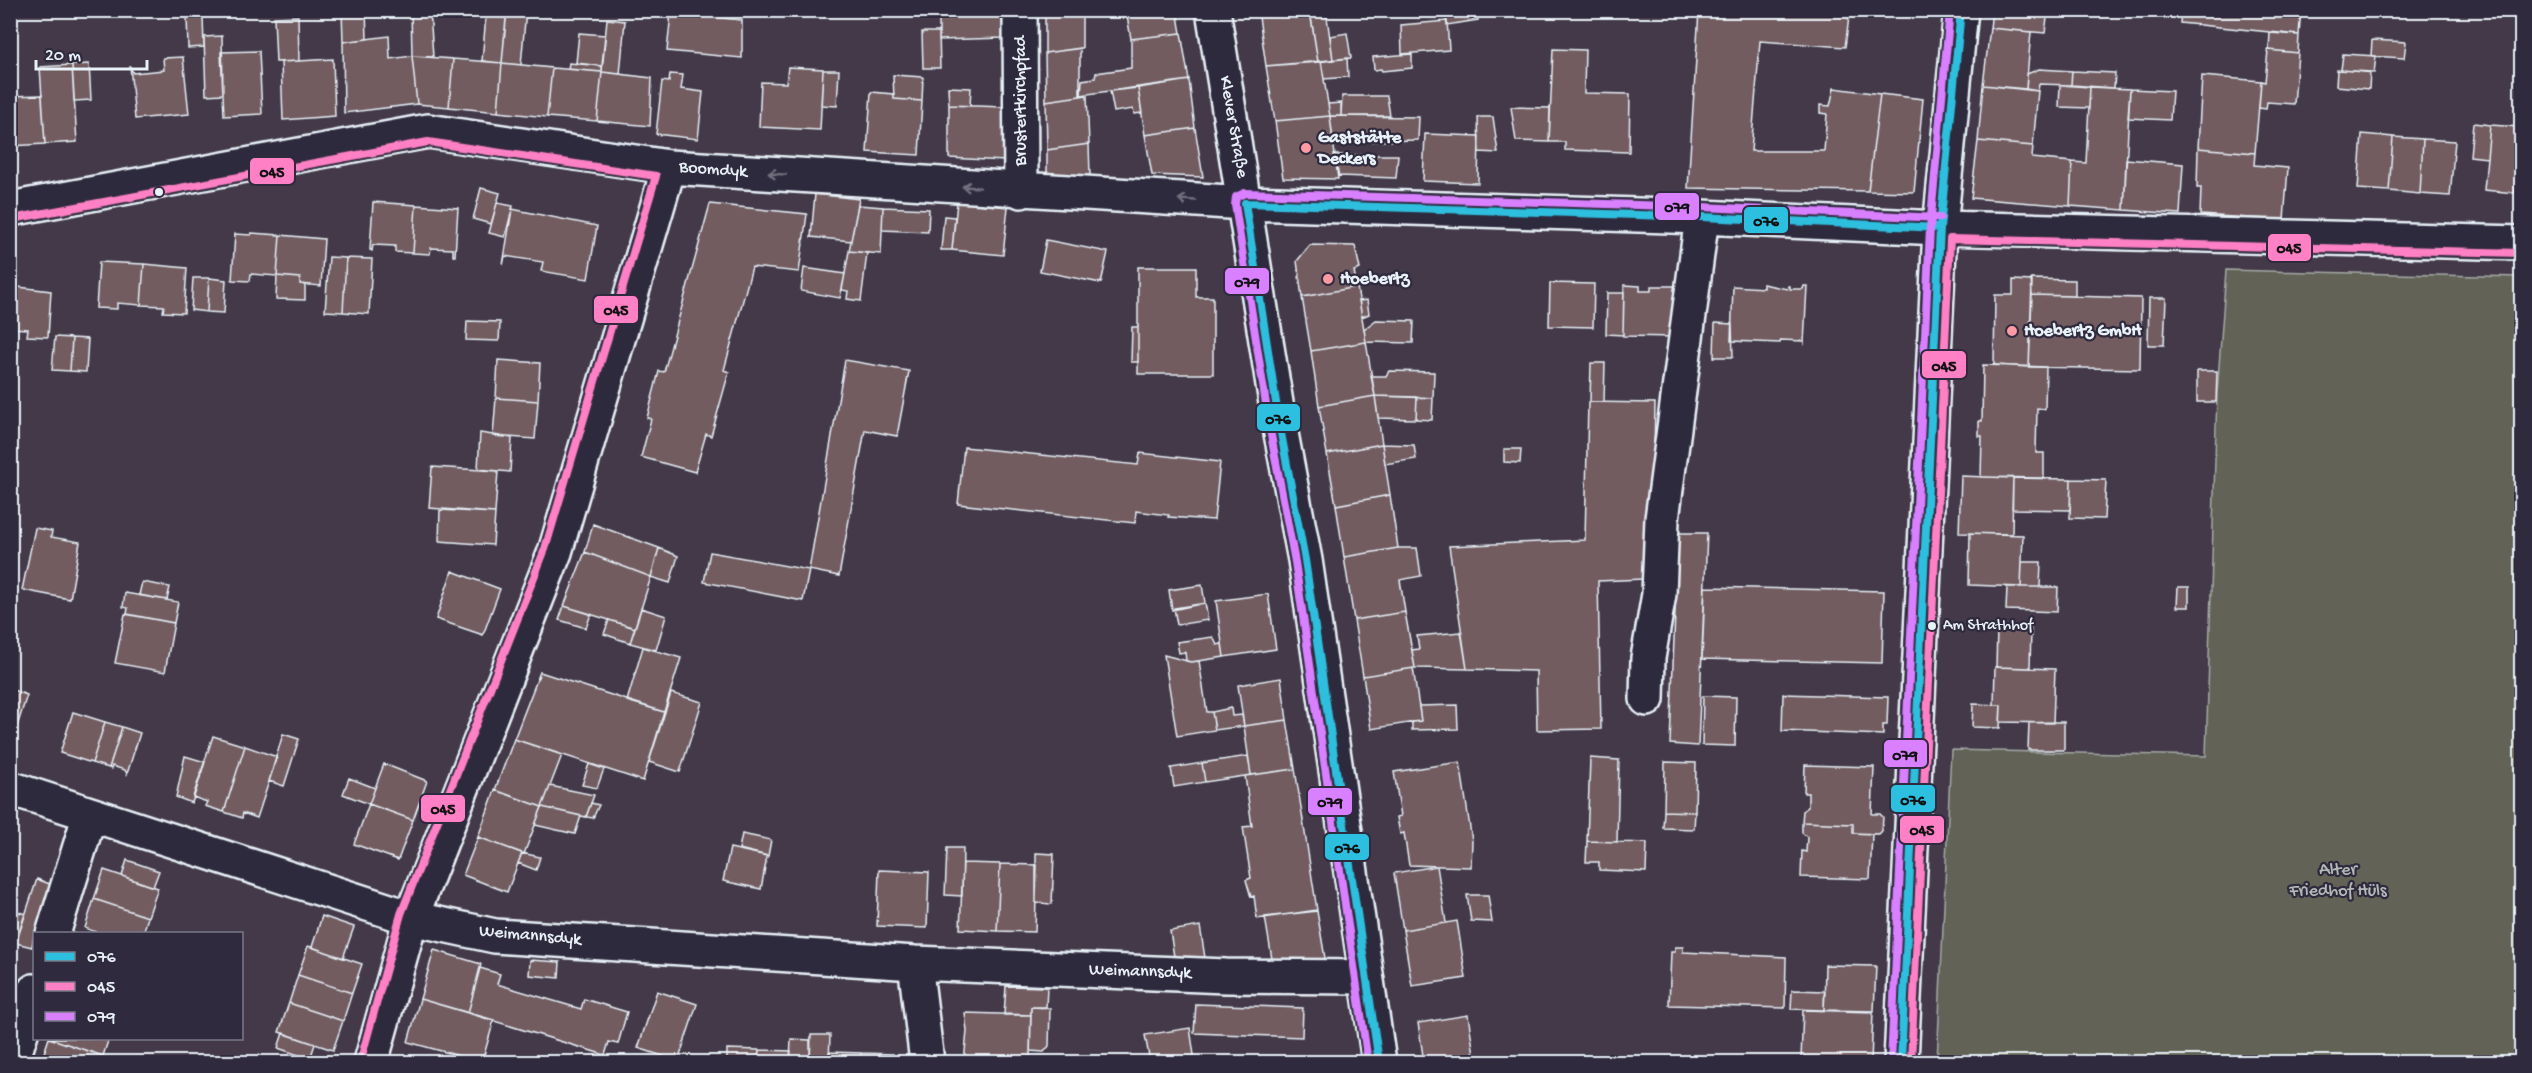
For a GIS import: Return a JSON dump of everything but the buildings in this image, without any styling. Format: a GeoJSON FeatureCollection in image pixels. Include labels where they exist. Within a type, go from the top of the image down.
{"type":"FeatureCollection","features":[{"type":"Feature","properties":{"kind":"street","name":"Brustertkirchpfad"},"geometry":{"type":"LineString","coordinates":[[1020,10],[1021,191]]}},
{"type":"Feature","properties":{"kind":"street","name":"Klever Straße"},"geometry":{"type":"LineString","coordinates":[[1213,10],[1280,428],[1305,560],[1364,977],[1379,1062]]}},
{"type":"Feature","properties":{"kind":"street"},"geometry":{"type":"LineString","coordinates":[[1901,1062],[1940,228],[1961,10]]}},
{"type":"Feature","properties":{"kind":"street","name":"Boomdyk"},"geometry":{"type":"LineString","coordinates":[[10,209],[428,131],[669,167],[1021,191],[1245,203]]}},
{"type":"Feature","properties":{"kind":"street"},"geometry":{"type":"LineString","coordinates":[[371,1062],[411,918],[555,552],[669,167]]}},
{"type":"Feature","properties":{"kind":"street"},"geometry":{"type":"LineString","coordinates":[[1245,203],[1702,217],[1940,228],[2522,243]]}},
{"type":"Feature","properties":{"kind":"street"},"geometry":{"type":"LineString","coordinates":[[1647,699],[1648,658],[1659,594],[1662,519],[1702,217]]}},
{"type":"Feature","properties":{"kind":"street","name":"Weimannsdyk"},"geometry":{"type":"LineString","coordinates":[[10,788],[411,918],[495,936],[915,963],[1226,976],[1364,977]]}},
{"type":"Feature","properties":{"kind":"street"},"geometry":{"type":"LineString","coordinates":[[53,932],[90,814]]}},
{"type":"Feature","properties":{"kind":"street"},"geometry":{"type":"LineString","coordinates":[[915,963],[927,1062]]}},
{"type":"Feature","properties":{"kind":"street"},"geometry":{"type":"LineString","coordinates":[[12,1062],[33,994]]}},
{"type":"Feature","properties":{"kind":"green space","name":"Alter Friedhof Hüls"},"geometry":{"type":"Polygon","coordinates":[[[2226,270],[2521,277],[2521,1062],[1937,1062],[1951,750],[2206,756],[2217,394],[2226,270]]]}},
{"type":"Feature","properties":{"kind":"transit line","name":"079"},"geometry":{"type":"LineString","coordinates":[[1891,1062],[1930,228],[1950,10]]}},
{"type":"Feature","properties":{"kind":"transit line","name":"076"},"geometry":{"type":"LineString","coordinates":[[1901,1062],[1940,228],[1961,10]]}},
{"type":"Feature","properties":{"kind":"transit line","name":"045"},"geometry":{"type":"LineString","coordinates":[[12,219],[428,142],[656,176],[545,549],[401,914],[361,1059]]}},
{"type":"Feature","properties":{"kind":"transit line","name":"079"},"geometry":{"type":"LineString","coordinates":[[1368,1062],[1295,562],[1270,430],[1235,205],[1236,197],[1245,193],[1702,207],[1940,218]]}},
{"type":"Feature","properties":{"kind":"transit line","name":"076"},"geometry":{"type":"LineString","coordinates":[[1245,203],[1280,428],[1305,560],[1379,1062]]}},
{"type":"Feature","properties":{"kind":"transit line","name":"076"},"geometry":{"type":"LineString","coordinates":[[1245,203],[1702,217],[1940,228]]}},
{"type":"Feature","properties":{"kind":"transit line","name":"045"},"geometry":{"type":"LineString","coordinates":[[1911,1062],[1950,239],[2522,253]]}},
{"type":"Feature","properties":{"kind":"place","name":"Gaststätte Deckers"},"geometry":{"type":"Point","coordinates":[1306,148]}},
{"type":"Feature","properties":{"kind":"place","name":"Hoebertz"},"geometry":{"type":"Point","coordinates":[1328,279]}},
{"type":"Feature","properties":{"kind":"place","name":"Hoebertz GmbH"},"geometry":{"type":"Point","coordinates":[2012,331]}},
{"type":"Feature","properties":{"kind":"place","name":"Am Strathhof"},"geometry":{"type":"Point","coordinates":[1932,626]}}]}
